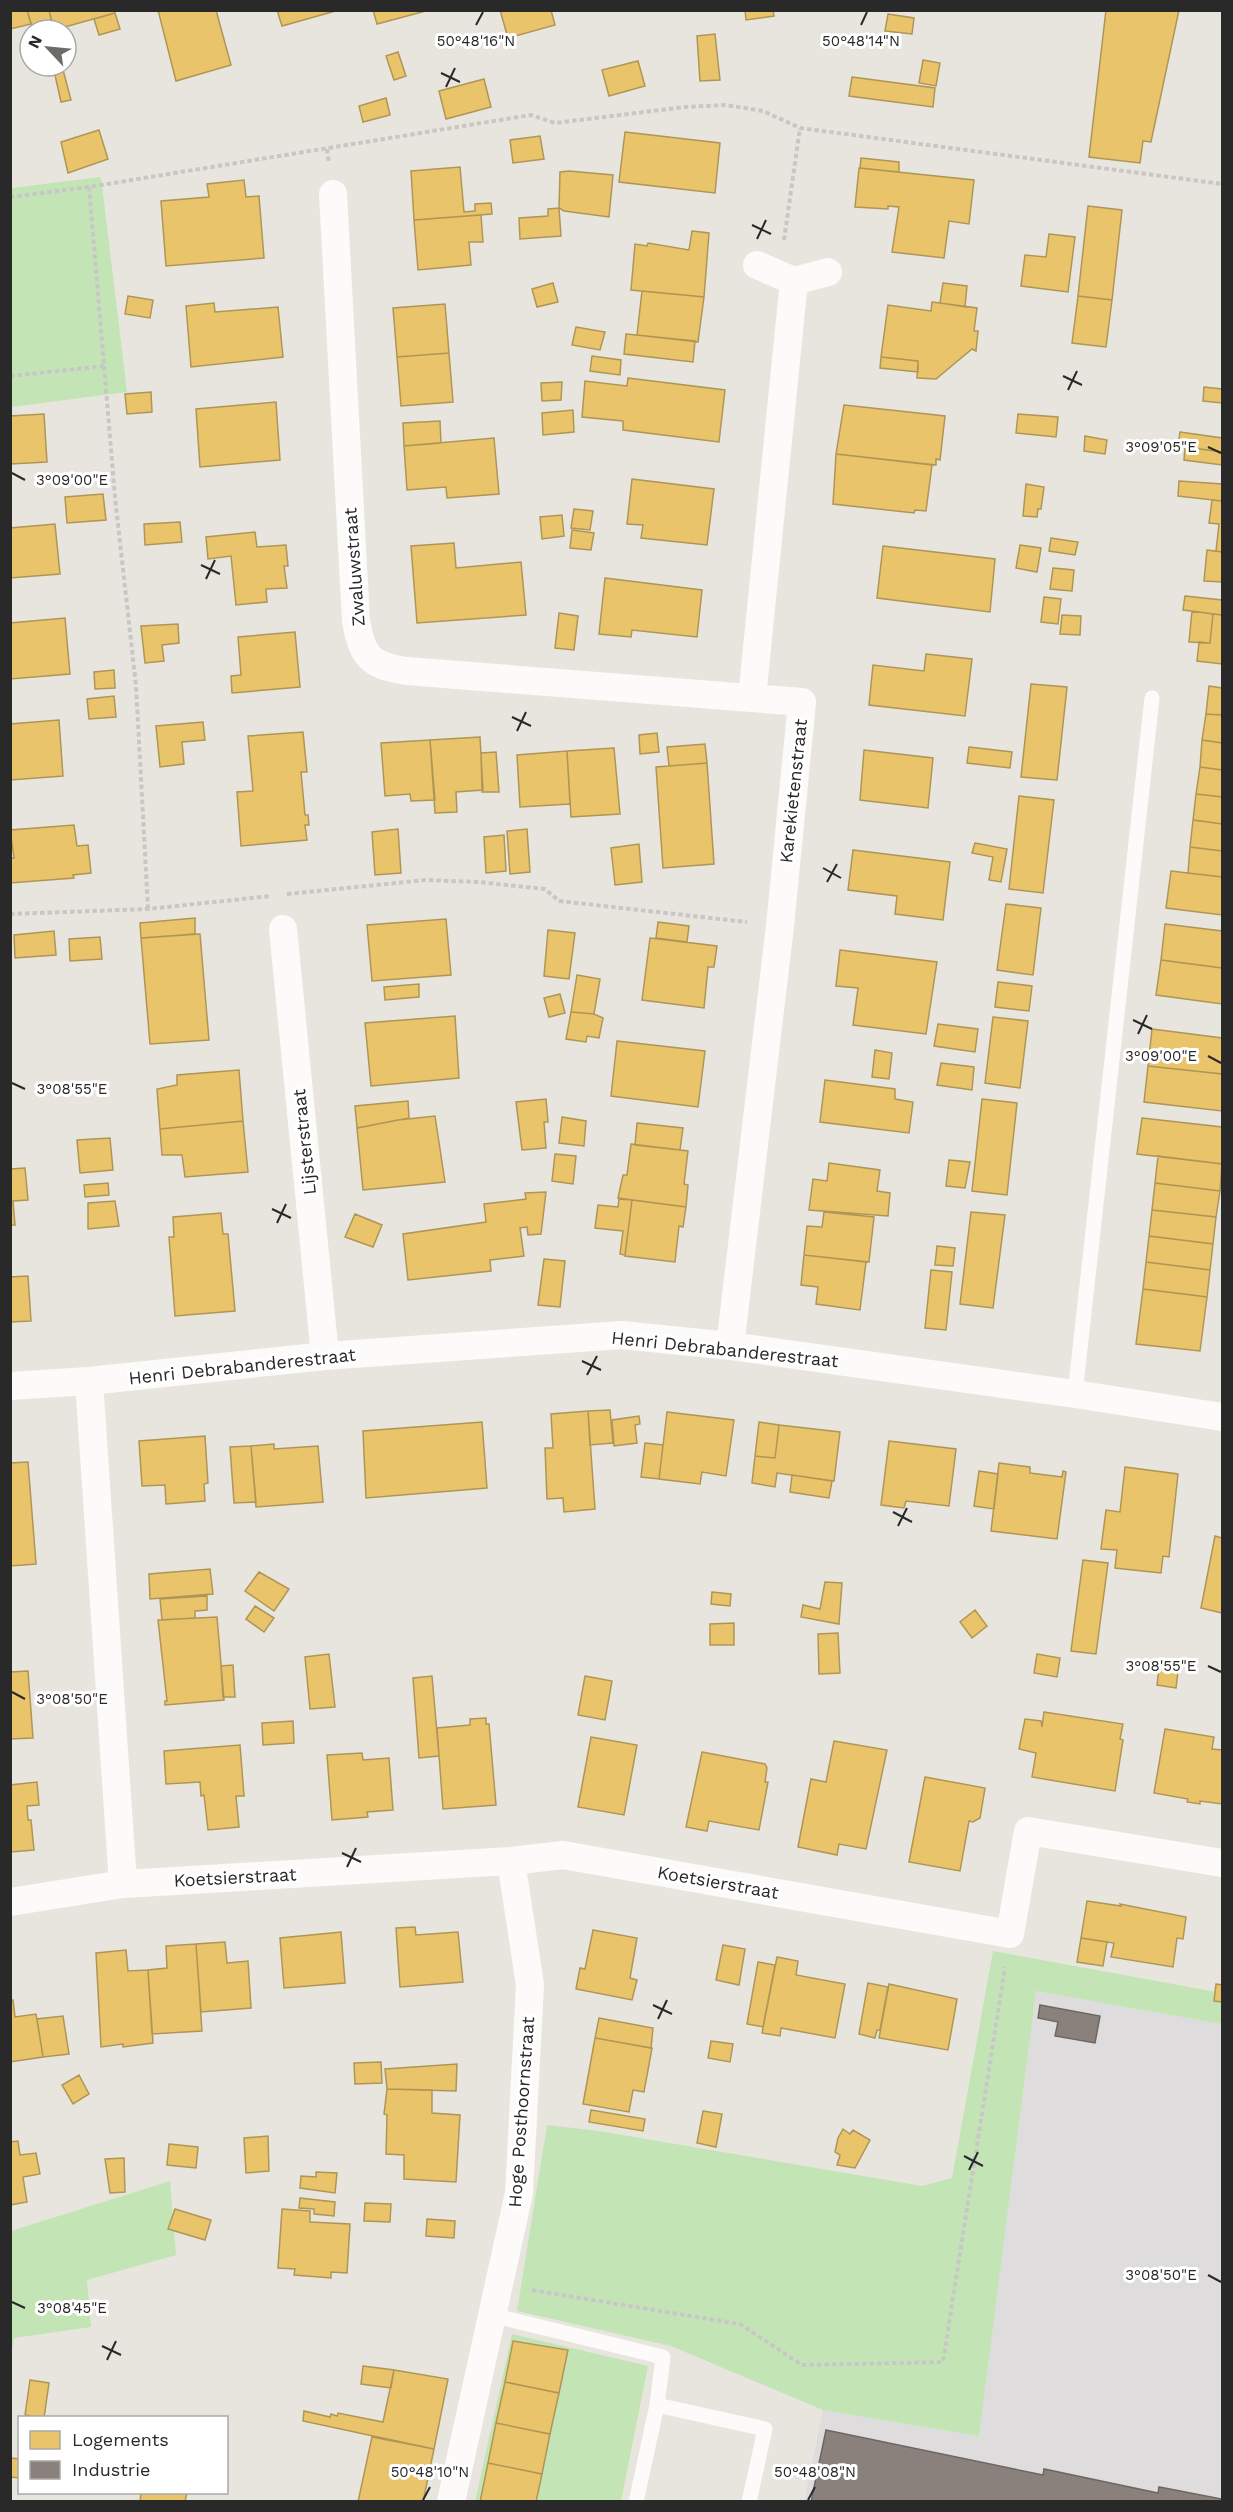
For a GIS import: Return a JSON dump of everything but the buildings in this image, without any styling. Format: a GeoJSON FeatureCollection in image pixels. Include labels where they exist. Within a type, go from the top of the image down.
{"type":"FeatureCollection","features":[{"type":"Feature","properties":{"kind":"street","name":"Zwaluwstraat"},"geometry":{"type":"LineString","coordinates":[[333,194],[356,621],[359,639],[368,658],[383,667],[407,671],[752,698]]}},
{"type":"Feature","properties":{"kind":"street"},"geometry":{"type":"LineString","coordinates":[[752,698],[777,273],[828,272]]}},
{"type":"Feature","properties":{"kind":"street","name":"Karekietenstraat"},"geometry":{"type":"LineString","coordinates":[[730,1347],[780,926],[802,702],[752,698]]}},
{"type":"Feature","properties":{"kind":"street","name":"Lijsterstraat"},"geometry":{"type":"LineString","coordinates":[[283,929],[325,1356]]}},
{"type":"Feature","properties":{"kind":"street","name":"Henri Debrabanderestraat"},"geometry":{"type":"LineString","coordinates":[[10,1386],[89,1381],[325,1356],[622,1335],[730,1347],[1075,1394],[1222,1417]]}},
{"type":"Feature","properties":{"kind":"street"},"geometry":{"type":"LineString","coordinates":[[89,1381],[123,1884]]}},
{"type":"Feature","properties":{"kind":"street"},"geometry":{"type":"LineString","coordinates":[[1010,1934],[1028,1831],[1222,1863]]}},
{"type":"Feature","properties":{"kind":"street","name":"Koetsierstraat"},"geometry":{"type":"LineString","coordinates":[[10,1902],[123,1884],[511,1861],[563,1855],[1010,1934]]}},
{"type":"Feature","properties":{"kind":"street","name":"Hoge Posthoornstraat"},"geometry":{"type":"LineString","coordinates":[[451,2502],[519,2193],[530,1985],[511,1861]]}},
{"type":"Feature","properties":{"kind":"lane"},"geometry":{"type":"LineString","coordinates":[[1075,1394],[1152,698]]}},
{"type":"Feature","properties":{"kind":"lane"},"geometry":{"type":"LineString","coordinates":[[492,2315],[663,2357],[657,2405],[636,2502]]}},
{"type":"Feature","properties":{"kind":"lane"},"geometry":{"type":"LineString","coordinates":[[657,2405],[765,2429],[749,2502]]}},
{"type":"Feature","properties":{"kind":"path"},"geometry":{"type":"LineString","coordinates":[[10,196],[89,187],[531,115],[555,123],[685,106],[726,105],[764,111],[800,128],[1222,184]]}},
{"type":"Feature","properties":{"kind":"path"},"geometry":{"type":"LineString","coordinates":[[777,273],[800,128]]}},
{"type":"Feature","properties":{"kind":"path"},"geometry":{"type":"LineString","coordinates":[[89,187],[115,497],[136,686],[148,909]]}},
{"type":"Feature","properties":{"kind":"path"},"geometry":{"type":"LineString","coordinates":[[10,376],[105,366]]}},
{"type":"Feature","properties":{"kind":"path"},"geometry":{"type":"LineString","coordinates":[[10,914],[148,909],[425,880],[478,882],[545,889],[559,901],[780,926]]}},
{"type":"Feature","properties":{"kind":"path"},"geometry":{"type":"LineString","coordinates":[[499,2284],[740,2324],[802,2365],[943,2362],[1010,1934]]}},
{"type":"Feature","properties":{"kind":"shaded area"},"geometry":{"type":"Polygon","coordinates":[[[1036,1991],[1222,2024],[1222,2501],[804,2502],[823,2410],[979,2435],[1036,1991]]]}},
{"type":"Feature","properties":{"kind":"green space"},"geometry":{"type":"Polygon","coordinates":[[[101,177],[127,392],[11,407],[11,188],[101,177]]]}},
{"type":"Feature","properties":{"kind":"green space"},"geometry":{"type":"Polygon","coordinates":[[[993,1951],[1222,1993],[1222,2024],[1036,1991],[979,2436],[823,2410],[671,2346],[517,2311],[547,2125],[599,2131],[922,2186],[952,2178],[993,1951]]]}},
{"type":"Feature","properties":{"kind":"green space"},"geometry":{"type":"Polygon","coordinates":[[[170,2181],[176,2255],[87,2280],[91,2327],[14,2338],[11,2358],[11,2231],[170,2181]]]}},
{"type":"Feature","properties":{"kind":"green space"},"geometry":{"type":"Polygon","coordinates":[[[512,2334],[648,2366],[621,2501],[475,2502],[512,2334]]]}}]}
